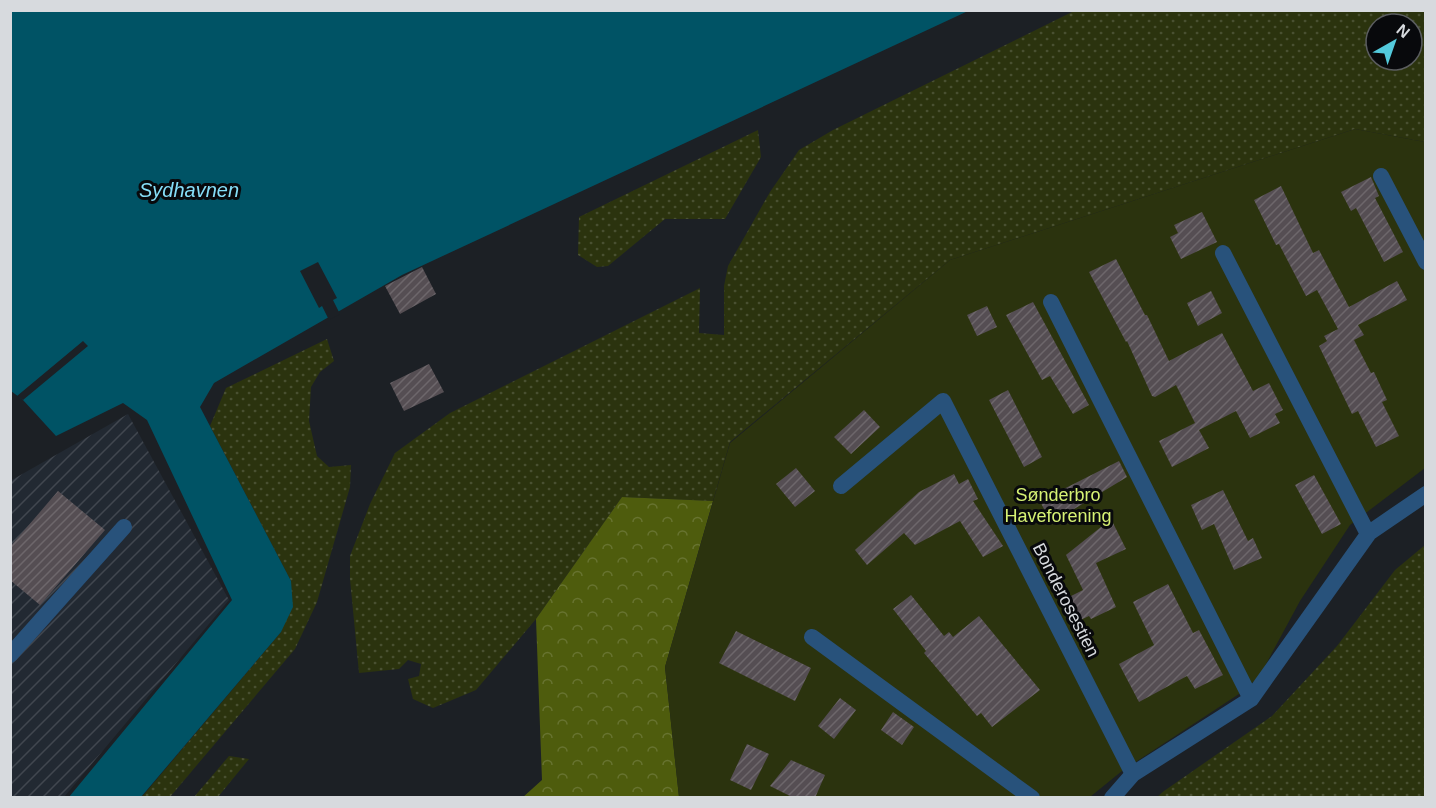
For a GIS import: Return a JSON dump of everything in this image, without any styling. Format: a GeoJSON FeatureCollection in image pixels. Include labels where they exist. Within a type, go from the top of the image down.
{"type":"FeatureCollection","features":[{"type":"Feature","properties":{"kind":"lane"},"geometry":{"type":"LineString","coordinates":[[1381,176],[1425,262]]}},
{"type":"Feature","properties":{"kind":"lane"},"geometry":{"type":"LineString","coordinates":[[1223,253],[1368,534]]}},
{"type":"Feature","properties":{"kind":"lane"},"geometry":{"type":"LineString","coordinates":[[1051,303],[1251,699]]}},
{"type":"Feature","properties":{"kind":"lane","name":"Bonderosestien"},"geometry":{"type":"LineString","coordinates":[[841,486],[943,400],[1133,774]]}},
{"type":"Feature","properties":{"kind":"lane"},"geometry":{"type":"LineString","coordinates":[[1112,798],[1133,774],[1251,699],[1368,534],[1425,494]]}},
{"type":"Feature","properties":{"kind":"lane"},"geometry":{"type":"LineString","coordinates":[[10,655],[124,527]]}},
{"type":"Feature","properties":{"kind":"lane"},"geometry":{"type":"LineString","coordinates":[[813,638],[1032,798]]}},
{"type":"Feature","properties":{"kind":"shaded area"},"geometry":{"type":"Polygon","coordinates":[[[128,414],[229,600],[64,797],[11,797],[10,481],[128,414]]]}},
{"type":"Feature","properties":{"kind":"green space"},"geometry":{"type":"Polygon","coordinates":[[[1074,11],[1425,11],[1425,142],[1355,129],[950,260],[730,442],[713,501],[622,497],[536,619],[476,690],[433,708],[413,699],[408,679],[419,676],[421,664],[408,660],[399,669],[359,673],[350,556],[370,504],[395,453],[450,413],[700,288],[699,333],[724,335],[724,286],[728,266],[770,192],[799,150],[833,130],[1074,11]]]}},
{"type":"Feature","properties":{"kind":"green space","name":"Sønderbro Haveforening"},"geometry":{"type":"Polygon","coordinates":[[[1355,129],[1425,142],[1425,468],[1350,525],[1300,601],[1259,677],[1239,694],[1122,771],[1090,797],[679,797],[665,667],[730,443],[950,260],[1355,129]]]}},
{"type":"Feature","properties":{"kind":"green space"},"geometry":{"type":"Polygon","coordinates":[[[758,130],[761,157],[725,219],[665,219],[608,266],[597,267],[578,255],[579,217],[758,130]]]}},
{"type":"Feature","properties":{"kind":"green space"},"geometry":{"type":"Polygon","coordinates":[[[327,339],[334,361],[320,372],[311,387],[309,421],[317,456],[329,467],[351,465],[350,487],[317,602],[295,649],[170,797],[141,798],[281,632],[291,581],[210,426],[226,388],[327,339]]]}},
{"type":"Feature","properties":{"kind":"green space"},"geometry":{"type":"Polygon","coordinates":[[[622,497],[713,501],[665,667],[679,797],[522,798],[542,780],[536,619],[622,497]]]}},
{"type":"Feature","properties":{"kind":"green space"},"geometry":{"type":"Polygon","coordinates":[[[1425,545],[1425,797],[1157,797],[1272,716],[1337,646],[1395,570],[1425,545]]]}},
{"type":"Feature","properties":{"kind":"green space"},"geometry":{"type":"Polygon","coordinates":[[[229,756],[249,759],[218,797],[194,797],[229,756]]]}},
{"type":"Feature","properties":{"kind":"water","name":"Sydhavnen"},"geometry":{"type":"Polygon","coordinates":[[[11,11],[968,11],[402,275],[214,383],[200,407],[291,581],[293,607],[281,632],[141,797],[69,797],[232,600],[147,420],[123,403],[56,436],[23,400],[11,391],[11,11]]]}},
{"type":"Feature","properties":{"kind":"pier"},"geometry":{"type":"Polygon","coordinates":[[[318,262],[337,298],[333,300],[340,314],[329,320],[322,306],[319,308],[300,271],[318,262]]]}},
{"type":"Feature","properties":{"kind":"pier"},"geometry":{"type":"Polygon","coordinates":[[[83,341],[88,346],[23,400],[17,396],[83,341]]]}},
{"type":"Feature","properties":{"kind":"building"},"geometry":{"type":"Polygon","coordinates":[[[1371,177],[1379,196],[1375,198],[1403,252],[1384,262],[1356,208],[1351,211],[1341,192],[1371,177]]]}},
{"type":"Feature","properties":{"kind":"building"},"geometry":{"type":"Polygon","coordinates":[[[1281,186],[1313,253],[1319,250],[1349,307],[1397,281],[1407,300],[1358,325],[1364,335],[1354,340],[1371,373],[1374,372],[1387,400],[1382,402],[1399,436],[1376,447],[1358,411],[1352,414],[1319,346],[1327,341],[1324,336],[1338,329],[1317,290],[1306,296],[1279,244],[1276,245],[1254,200],[1281,186]]]}},
{"type":"Feature","properties":{"kind":"building"},"geometry":{"type":"Polygon","coordinates":[[[1202,212],[1217,242],[1181,259],[1170,237],[1178,233],[1174,225],[1202,212]]]}},
{"type":"Feature","properties":{"kind":"building"},"geometry":{"type":"Polygon","coordinates":[[[1116,259],[1169,361],[1222,333],[1253,391],[1269,383],[1283,410],[1275,414],[1280,423],[1250,438],[1236,411],[1199,430],[1209,448],[1172,467],[1159,441],[1195,423],[1176,385],[1155,397],[1152,396],[1127,341],[1089,272],[1116,259]]]}},
{"type":"Feature","properties":{"kind":"building"},"geometry":{"type":"Polygon","coordinates":[[[422,267],[436,294],[400,314],[385,286],[422,267]]]}},
{"type":"Feature","properties":{"kind":"building"},"geometry":{"type":"Polygon","coordinates":[[[1211,291],[1222,313],[1198,326],[1187,303],[1211,291]]]}},
{"type":"Feature","properties":{"kind":"building"},"geometry":{"type":"Polygon","coordinates":[[[1033,302],[1089,405],[1073,414],[1050,376],[1042,380],[1006,315],[1033,302]]]}},
{"type":"Feature","properties":{"kind":"building"},"geometry":{"type":"Polygon","coordinates":[[[987,306],[997,327],[977,336],[967,315],[987,306]]]}},
{"type":"Feature","properties":{"kind":"building"},"geometry":{"type":"Polygon","coordinates":[[[429,364],[444,392],[404,411],[390,383],[429,364]]]}},
{"type":"Feature","properties":{"kind":"building"},"geometry":{"type":"Polygon","coordinates":[[[1008,390],[1042,457],[1024,467],[989,400],[1008,390]]]}},
{"type":"Feature","properties":{"kind":"building"},"geometry":{"type":"Polygon","coordinates":[[[864,410],[880,427],[851,454],[834,437],[864,410]]]}},
{"type":"Feature","properties":{"kind":"building"},"geometry":{"type":"Polygon","coordinates":[[[1119,461],[1127,477],[1051,523],[1040,501],[1119,461]]]}},
{"type":"Feature","properties":{"kind":"building"},"geometry":{"type":"Polygon","coordinates":[[[796,468],[815,491],[795,507],[776,484],[796,468]]]}},
{"type":"Feature","properties":{"kind":"building"},"geometry":{"type":"Polygon","coordinates":[[[954,474],[959,484],[968,479],[978,499],[973,501],[1003,546],[983,557],[960,521],[915,545],[904,533],[867,565],[855,550],[919,492],[954,474]]]}},
{"type":"Feature","properties":{"kind":"building"},"geometry":{"type":"Polygon","coordinates":[[[1314,475],[1341,524],[1322,534],[1295,485],[1314,475]]]}},
{"type":"Feature","properties":{"kind":"building"},"geometry":{"type":"Polygon","coordinates":[[[1223,490],[1248,541],[1253,538],[1262,558],[1234,570],[1214,524],[1202,530],[1191,505],[1223,490]]]}},
{"type":"Feature","properties":{"kind":"building"},"geometry":{"type":"Polygon","coordinates":[[[58,491],[105,530],[40,605],[10,580],[10,547],[58,491]]]}},
{"type":"Feature","properties":{"kind":"building"},"geometry":{"type":"Polygon","coordinates":[[[1111,519],[1126,549],[1096,563],[1116,607],[1091,619],[1089,616],[1074,623],[1063,600],[1083,590],[1066,555],[1111,519]]]}},
{"type":"Feature","properties":{"kind":"building"},"geometry":{"type":"Polygon","coordinates":[[[1168,584],[1193,633],[1199,630],[1223,675],[1195,689],[1187,676],[1139,702],[1119,664],[1154,645],[1133,602],[1168,584]]]}},
{"type":"Feature","properties":{"kind":"building"},"geometry":{"type":"Polygon","coordinates":[[[911,595],[944,636],[949,632],[953,637],[979,616],[1040,690],[992,727],[981,713],[977,716],[924,653],[926,651],[893,609],[911,595]]]}},
{"type":"Feature","properties":{"kind":"building"},"geometry":{"type":"Polygon","coordinates":[[[736,631],[811,668],[795,701],[719,663],[736,631]]]}},
{"type":"Feature","properties":{"kind":"building"},"geometry":{"type":"Polygon","coordinates":[[[840,698],[856,710],[834,739],[818,726],[840,698]]]}},
{"type":"Feature","properties":{"kind":"building"},"geometry":{"type":"Polygon","coordinates":[[[893,712],[914,727],[902,745],[881,730],[893,712]]]}},
{"type":"Feature","properties":{"kind":"building"},"geometry":{"type":"Polygon","coordinates":[[[747,744],[769,754],[751,790],[730,780],[747,744]]]}},
{"type":"Feature","properties":{"kind":"building"},"geometry":{"type":"Polygon","coordinates":[[[791,760],[825,775],[815,798],[794,798],[770,786],[791,760]]]}}]}
